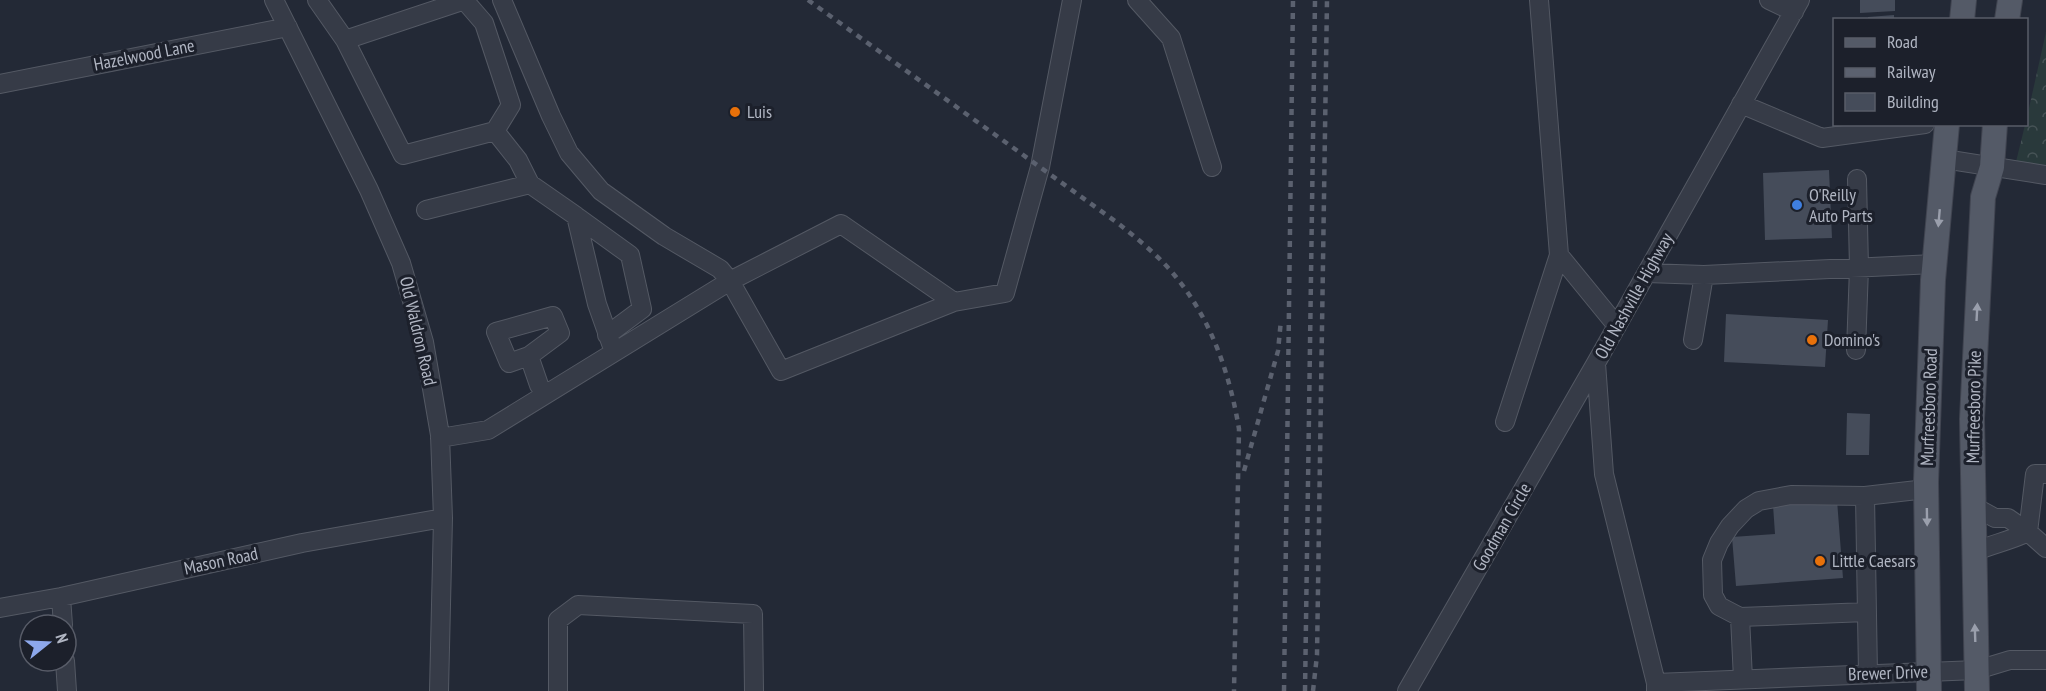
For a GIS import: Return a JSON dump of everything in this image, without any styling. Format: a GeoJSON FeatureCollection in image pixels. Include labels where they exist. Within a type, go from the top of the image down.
{"type":"FeatureCollection","features":[{"type":"Feature","properties":{"kind":"main road"},"geometry":{"type":"LineString","coordinates":[[1962,18],[1964,0]]}},
{"type":"Feature","properties":{"kind":"main road"},"geometry":{"type":"LineString","coordinates":[[2007,18],[2010,0]]}},
{"type":"Feature","properties":{"kind":"main road","name":"Murfreesboro Road"},"geometry":{"type":"LineString","coordinates":[[1929,681],[1926,489],[1934,264],[1947,126]]}},
{"type":"Feature","properties":{"kind":"main road","name":"Murfreesboro Pike"},"geometry":{"type":"LineString","coordinates":[[1977,680],[1972,419],[1983,197],[1992,167],[1995,126]]}},
{"type":"Feature","properties":{"kind":"street","name":"Old Waldron Road"},"geometry":{"type":"LineString","coordinates":[[274,0],[369,190],[401,263],[424,342],[440,438],[443,518],[440,691]]}},
{"type":"Feature","properties":{"kind":"street"},"geometry":{"type":"LineString","coordinates":[[317,0],[345,40],[403,155],[495,131],[510,105],[484,23],[465,1],[345,40]]}},
{"type":"Feature","properties":{"kind":"street"},"geometry":{"type":"LineString","coordinates":[[502,0],[569,153],[601,191],[664,236],[720,269],[730,280],[781,371],[954,302],[1005,293],[1040,167],[1072,0]]}},
{"type":"Feature","properties":{"kind":"street"},"geometry":{"type":"LineString","coordinates":[[1137,0],[1172,38],[1212,167]]}},
{"type":"Feature","properties":{"kind":"street"},"geometry":{"type":"LineString","coordinates":[[1505,422],[1559,255],[1539,0]]}},
{"type":"Feature","properties":{"kind":"street"},"geometry":{"type":"LineString","coordinates":[[1769,0],[1797,6]]}},
{"type":"Feature","properties":{"kind":"street","name":"Old Nashville Highway"},"geometry":{"type":"LineString","coordinates":[[1656,687],[1604,474],[1596,363],[1797,6]]}},
{"type":"Feature","properties":{"kind":"street","name":"Hazelwood Lane"},"geometry":{"type":"LineString","coordinates":[[0,84],[288,27]]}},
{"type":"Feature","properties":{"kind":"street"},"geometry":{"type":"LineString","coordinates":[[1742,104],[1822,138],[1910,126]]}},
{"type":"Feature","properties":{"kind":"street"},"geometry":{"type":"LineString","coordinates":[[495,131],[518,160],[530,184],[630,255],[642,309],[611,344]]}},
{"type":"Feature","properties":{"kind":"street"},"geometry":{"type":"LineString","coordinates":[[1944,159],[2046,175]]}},
{"type":"Feature","properties":{"kind":"street"},"geometry":{"type":"LineString","coordinates":[[1856,350],[1859,268],[1857,179]]}},
{"type":"Feature","properties":{"kind":"street"},"geometry":{"type":"LineString","coordinates":[[426,210],[530,184]]}},
{"type":"Feature","properties":{"kind":"street"},"geometry":{"type":"LineString","coordinates":[[576,216],[597,304],[611,344]]}},
{"type":"Feature","properties":{"kind":"street"},"geometry":{"type":"LineString","coordinates":[[440,438],[488,430],[545,394],[611,344],[730,280],[842,224],[954,302]]}},
{"type":"Feature","properties":{"kind":"street"},"geometry":{"type":"LineString","coordinates":[[1559,255],[1617,326]]}},
{"type":"Feature","properties":{"kind":"street"},"geometry":{"type":"LineString","coordinates":[[1647,273],[1704,275],[1934,264]]}},
{"type":"Feature","properties":{"kind":"street"},"geometry":{"type":"LineString","coordinates":[[1693,340],[1704,275]]}},
{"type":"Feature","properties":{"kind":"street"},"geometry":{"type":"LineString","coordinates":[[529,356],[539,385],[545,394]]}},
{"type":"Feature","properties":{"kind":"street","name":"Goodman Circle"},"geometry":{"type":"LineString","coordinates":[[1407,691],[1596,363]]}},
{"type":"Feature","properties":{"kind":"street"},"geometry":{"type":"LineString","coordinates":[[2028,532],[2034,474],[2046,474]]}},
{"type":"Feature","properties":{"kind":"street"},"geometry":{"type":"LineString","coordinates":[[1867,612],[1740,617],[1719,606],[1713,595],[1712,560],[1730,526],[1746,509],[1758,501],[1791,495],[1865,496],[1926,489]]}},
{"type":"Feature","properties":{"kind":"street"},"geometry":{"type":"LineString","coordinates":[[1865,496],[1868,674]]}},
{"type":"Feature","properties":{"kind":"street"},"geometry":{"type":"LineString","coordinates":[[1973,506],[1995,518],[2008,518],[2046,548]]}},
{"type":"Feature","properties":{"kind":"street","name":"Mason Road"},"geometry":{"type":"LineString","coordinates":[[0,608],[61,597],[302,543],[443,518]]}},
{"type":"Feature","properties":{"kind":"street"},"geometry":{"type":"LineString","coordinates":[[1974,552],[1995,543],[2008,542],[2028,532]]}},
{"type":"Feature","properties":{"kind":"street"},"geometry":{"type":"LineString","coordinates":[[61,597],[62,613]]}},
{"type":"Feature","properties":{"kind":"street"},"geometry":{"type":"LineString","coordinates":[[558,691],[558,620],[578,605],[753,614],[754,691]]}},
{"type":"Feature","properties":{"kind":"street"},"geometry":{"type":"LineString","coordinates":[[1740,617],[1743,679]]}},
{"type":"Feature","properties":{"kind":"street","name":"Brewer Drive"},"geometry":{"type":"LineString","coordinates":[[1656,687],[1722,686],[1743,679],[1844,683],[1868,674],[1929,681],[1977,680],[2010,660],[2046,660]]}},
{"type":"Feature","properties":{"kind":"street"},"geometry":{"type":"LineString","coordinates":[[66,673],[67,691]]}},
{"type":"Feature","properties":{"kind":"green space"},"geometry":{"type":"Polygon","coordinates":[[[2046,32],[2046,170],[2014,170],[2025,126],[2028,126],[2028,113],[2046,32]]]}},
{"type":"Feature","properties":{"kind":"building"},"geometry":{"type":"Polygon","coordinates":[[[1860,0],[1895,0],[1895,11],[1860,13],[1860,0]]]}},
{"type":"Feature","properties":{"kind":"building"},"geometry":{"type":"Polygon","coordinates":[[[1894,15],[1894,18],[1868,17],[1894,15]]]}},
{"type":"Feature","properties":{"kind":"building","name":"O'Reilly Auto Parts"},"geometry":{"type":"Polygon","coordinates":[[[1829,170],[1832,238],[1765,240],[1763,173],[1829,170]]]}},
{"type":"Feature","properties":{"kind":"building"},"geometry":{"type":"Polygon","coordinates":[[[1726,314],[1828,320],[1825,367],[1724,362],[1726,314]]]}},
{"type":"Feature","properties":{"kind":"building"},"geometry":{"type":"Polygon","coordinates":[[[1847,413],[1870,414],[1869,455],[1846,455],[1847,413]]]}},
{"type":"Feature","properties":{"kind":"building"},"geometry":{"type":"Polygon","coordinates":[[[1837,500],[1843,578],[1736,586],[1732,537],[1775,534],[1773,505],[1837,500]]]}},
{"type":"Feature","properties":{"kind":"railway"},"geometry":{"type":"LineString","coordinates":[[808,0],[1119,224],[1149,249],[1189,294],[1218,349],[1239,429],[1234,691]]}},
{"type":"Feature","properties":{"kind":"railway"},"geometry":{"type":"LineString","coordinates":[[1284,691],[1293,0]]}},
{"type":"Feature","properties":{"kind":"railway"},"geometry":{"type":"LineString","coordinates":[[1305,691],[1315,0]]}},
{"type":"Feature","properties":{"kind":"railway"},"geometry":{"type":"LineString","coordinates":[[1313,691],[1317,655],[1327,0]]}},
{"type":"Feature","properties":{"kind":"railway"},"geometry":{"type":"LineString","coordinates":[[1244,471],[1278,351],[1281,320]]}},
{"type":"Feature","properties":{"kind":"place","name":"Luis"},"geometry":{"type":"Point","coordinates":[735,112]}},
{"type":"Feature","properties":{"kind":"place","name":"O'Reilly Auto Parts"},"geometry":{"type":"Point","coordinates":[1797,205]}},
{"type":"Feature","properties":{"kind":"place","name":"Domino's"},"geometry":{"type":"Point","coordinates":[1812,340]}},
{"type":"Feature","properties":{"kind":"place","name":"Little Caesars"},"geometry":{"type":"Point","coordinates":[1820,561]}}]}
